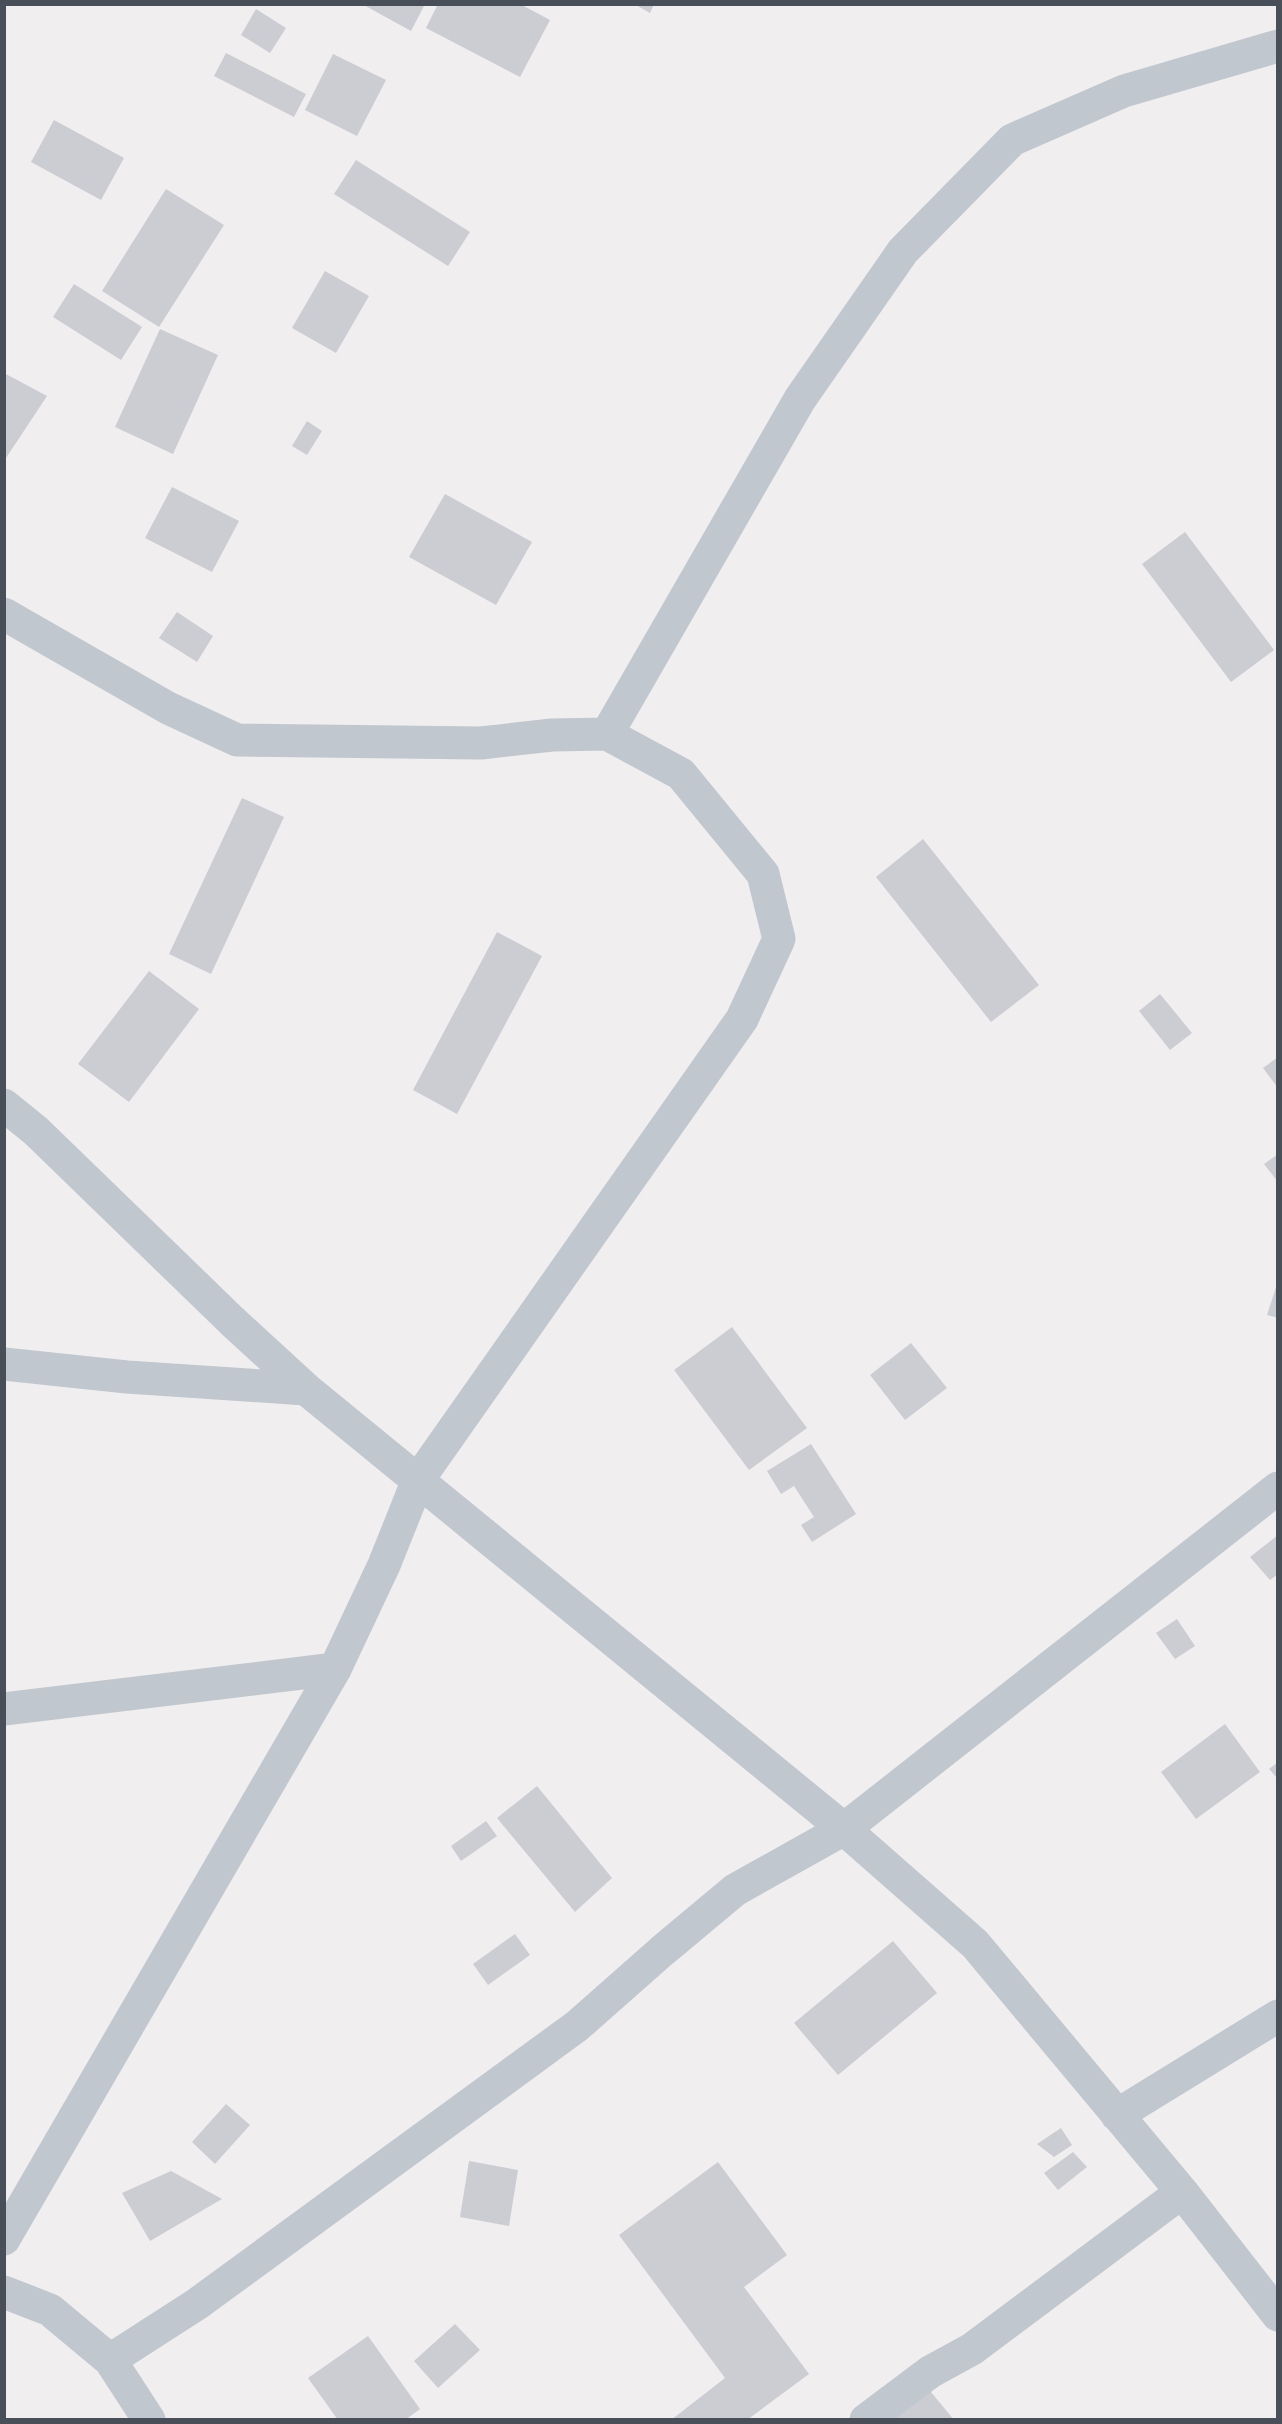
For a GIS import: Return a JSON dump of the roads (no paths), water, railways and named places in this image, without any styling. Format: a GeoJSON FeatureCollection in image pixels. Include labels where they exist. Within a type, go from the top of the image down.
{"type":"FeatureCollection","features":[{"type":"Feature","properties":{"kind":"street"},"geometry":{"type":"LineString","coordinates":[[607,734],[800,399],[903,251],[1003,148],[1012,140],[1124,91],[1278,46]]}},
{"type":"Feature","properties":{"kind":"street"},"geometry":{"type":"LineString","coordinates":[[4,614],[168,708],[237,740],[481,743],[552,735],[607,734],[681,774],[763,874],[779,939],[742,1019],[418,1480],[384,1565],[335,1669],[4,2239]]}},
{"type":"Feature","properties":{"kind":"street"},"geometry":{"type":"LineString","coordinates":[[4,1105],[36,1131],[232,1321],[306,1389],[844,1829],[975,1944],[1182,2193],[1278,2315]]}},
{"type":"Feature","properties":{"kind":"street"},"geometry":{"type":"LineString","coordinates":[[4,1364],[127,1377],[306,1389]]}},
{"type":"Feature","properties":{"kind":"street"},"geometry":{"type":"LineString","coordinates":[[110,2360],[197,2304],[577,2026],[735,1890],[844,1829],[1278,1488]]}},
{"type":"Feature","properties":{"kind":"street"},"geometry":{"type":"LineString","coordinates":[[4,1709],[335,1669]]}},
{"type":"Feature","properties":{"kind":"street"},"geometry":{"type":"LineString","coordinates":[[1117,2115],[1278,2016]]}},
{"type":"Feature","properties":{"kind":"street"},"geometry":{"type":"LineString","coordinates":[[866,2420],[930,2372],[972,2349],[1182,2193]]}},
{"type":"Feature","properties":{"kind":"street"},"geometry":{"type":"LineString","coordinates":[[4,2292],[50,2310],[110,2360],[150,2420]]}}]}
